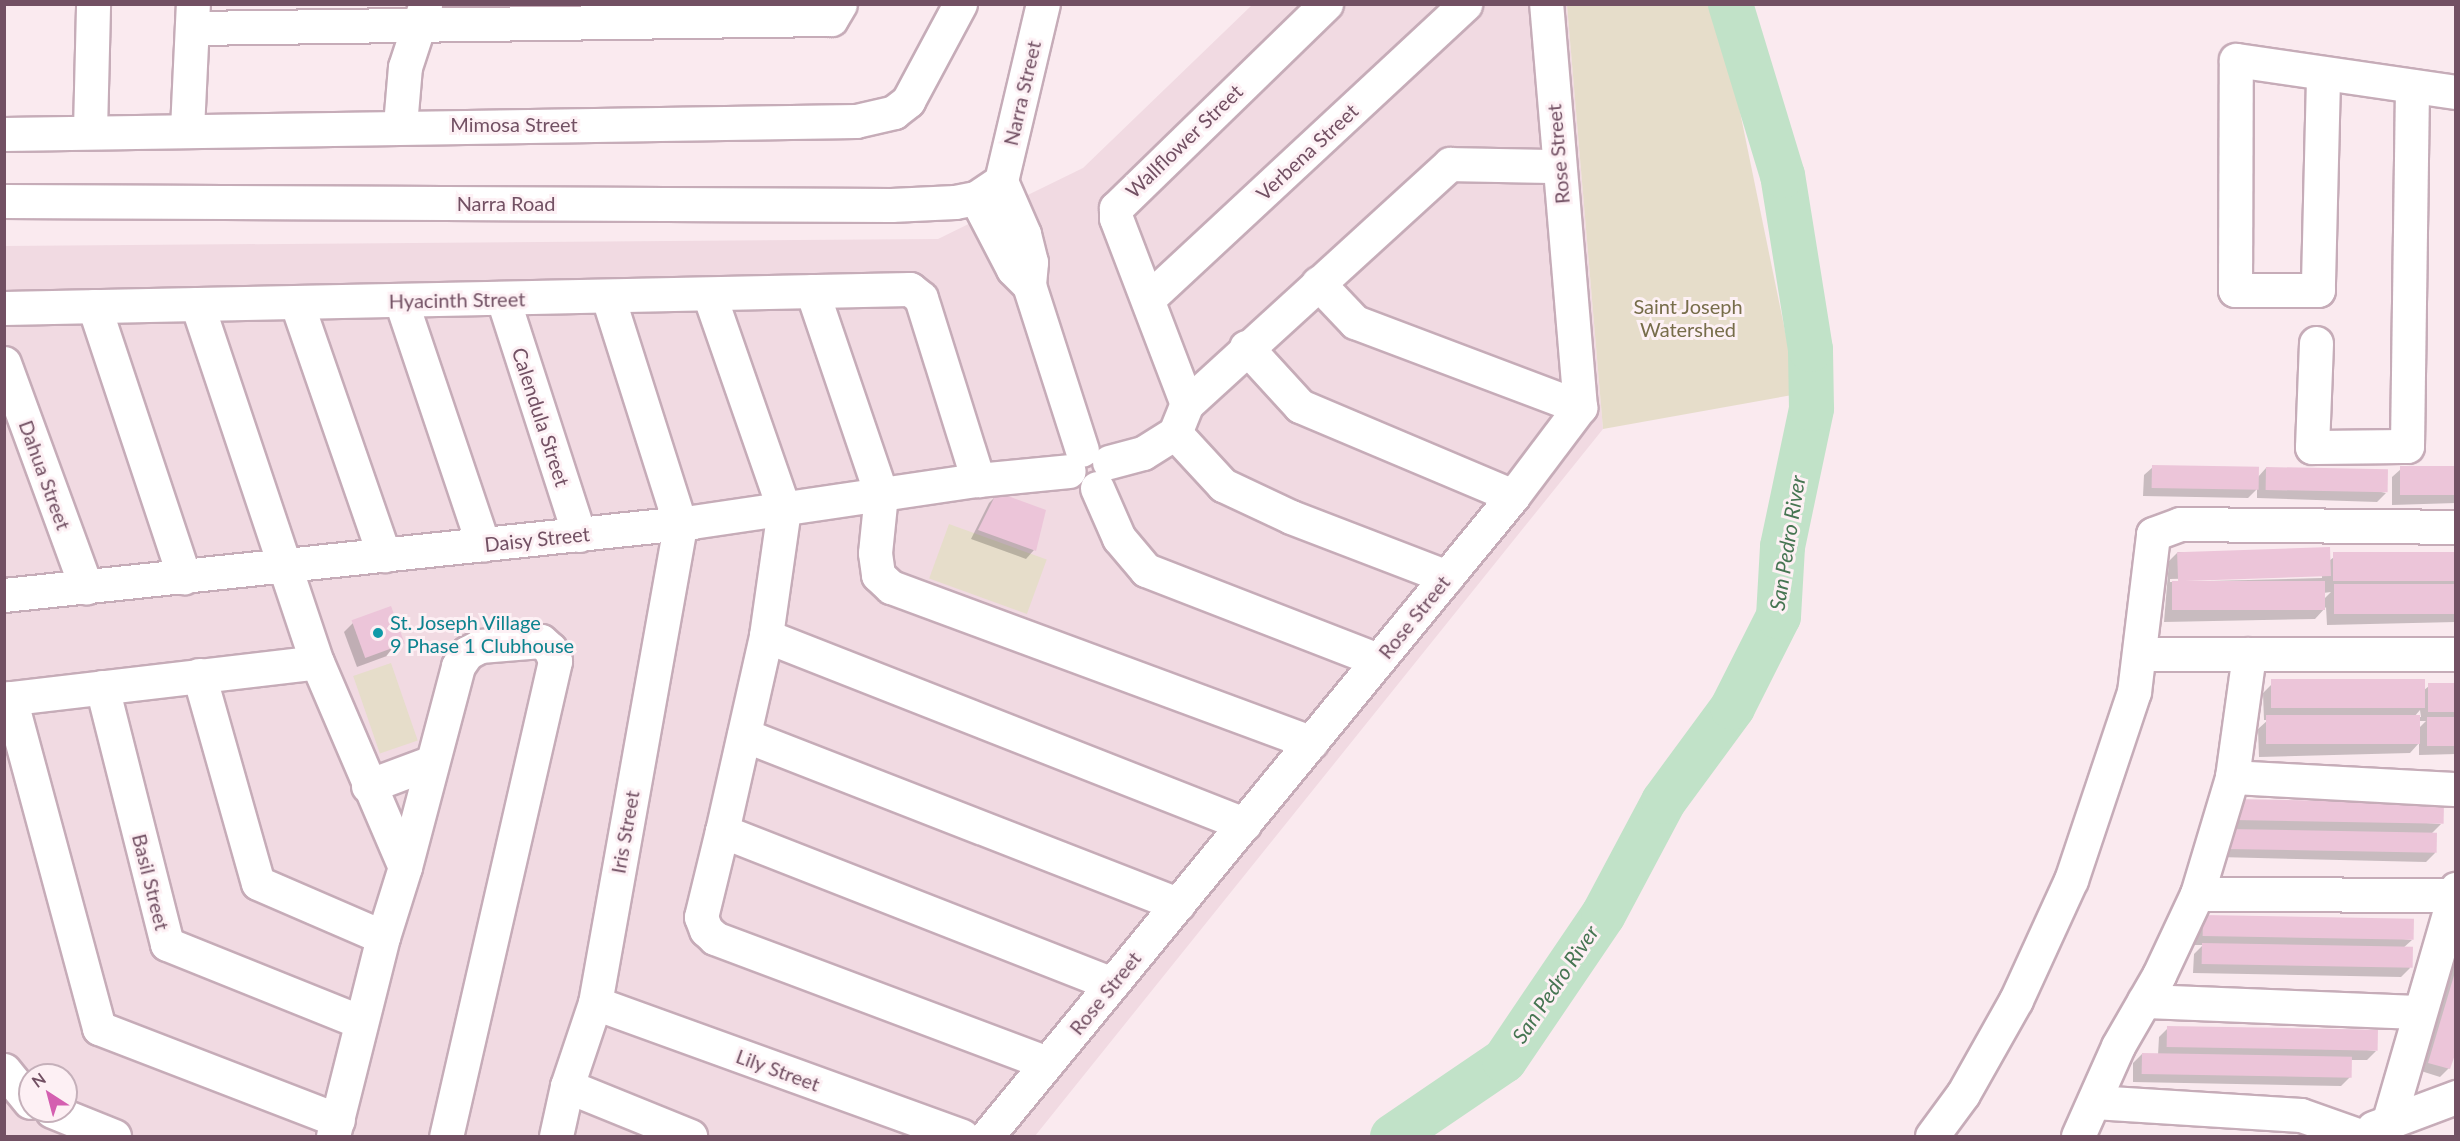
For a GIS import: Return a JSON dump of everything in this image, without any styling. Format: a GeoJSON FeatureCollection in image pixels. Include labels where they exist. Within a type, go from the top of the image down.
{"type":"FeatureCollection","features":[{"type":"Feature","properties":{"kind":"street"},"geometry":{"type":"LineString","coordinates":[[90,130],[93,4]]}},
{"type":"Feature","properties":{"kind":"street"},"geometry":{"type":"LineString","coordinates":[[187,129],[192,16],[831,20],[840,4]]}},
{"type":"Feature","properties":{"kind":"street","name":"Mimosa Street"},"geometry":{"type":"LineString","coordinates":[[4,134],[90,130],[400,125],[856,122],[894,112],[918,88],[960,4]]}},
{"type":"Feature","properties":{"kind":"street","name":"Narra Street"},"geometry":{"type":"LineString","coordinates":[[988,189],[1043,4]]}},
{"type":"Feature","properties":{"kind":"street","name":"Wallflower Street"},"geometry":{"type":"LineString","coordinates":[[1181,418],[1148,299],[1116,218],[1116,208],[1326,4]]}},
{"type":"Feature","properties":{"kind":"street","name":"Verbena Street"},"geometry":{"type":"LineString","coordinates":[[1148,299],[1465,4]]}},
{"type":"Feature","properties":{"kind":"street","name":"Rose Street"},"geometry":{"type":"LineString","coordinates":[[987,1137],[1513,496],[1580,408],[1558,166],[1540,8]]}},
{"type":"Feature","properties":{"kind":"street"},"geometry":{"type":"LineString","coordinates":[[400,125],[405,67],[421,16]]}},
{"type":"Feature","properties":{"kind":"street"},"geometry":{"type":"LineString","coordinates":[[2323,78],[2318,290],[2235,290],[2236,60],[2456,92]]}},
{"type":"Feature","properties":{"kind":"street"},"geometry":{"type":"LineString","coordinates":[[2316,343],[2312,447],[2407,446],[2412,86]]}},
{"type":"Feature","properties":{"kind":"street","name":"Daisy Street"},"geometry":{"type":"LineString","coordinates":[[4,595],[680,524],[978,480],[1089,468],[1143,453],[1181,418],[1246,347],[1450,164],[1558,166]]}},
{"type":"Feature","properties":{"kind":"street"},"geometry":{"type":"LineString","coordinates":[[988,189],[1013,269],[1029,285],[1089,468],[1119,538],[1146,570],[1378,660]]}},
{"type":"Feature","properties":{"kind":"street","name":"Narra Road"},"geometry":{"type":"LineString","coordinates":[[4,201],[891,205],[956,202],[988,189]]}},
{"type":"Feature","properties":{"kind":"street"},"geometry":{"type":"LineString","coordinates":[[1318,283],[1355,322],[1580,408]]}},
{"type":"Feature","properties":{"kind":"street","name":"Hyacinth Street"},"geometry":{"type":"LineString","coordinates":[[4,308],[297,304],[910,289],[921,298],[978,480]]}},
{"type":"Feature","properties":{"kind":"street"},"geometry":{"type":"LineString","coordinates":[[812,291],[880,494],[874,553],[878,574],[891,587],[1311,742]]}},
{"type":"Feature","properties":{"kind":"street"},"geometry":{"type":"LineString","coordinates":[[709,294],[784,509],[766,636],[701,917],[706,930],[716,938],[1047,1063]]}},
{"type":"Feature","properties":{"kind":"street"},"geometry":{"type":"LineString","coordinates":[[608,297],[680,524]]}},
{"type":"Feature","properties":{"kind":"street","name":"Calendula Street"},"geometry":{"type":"LineString","coordinates":[[502,299],[579,535]]}},
{"type":"Feature","properties":{"kind":"street"},"geometry":{"type":"LineString","coordinates":[[401,301],[483,545]]}},
{"type":"Feature","properties":{"kind":"street"},"geometry":{"type":"LineString","coordinates":[[197,304],[317,662],[368,786],[405,867]]}},
{"type":"Feature","properties":{"kind":"street"},"geometry":{"type":"LineString","coordinates":[[297,304],[384,555]]}},
{"type":"Feature","properties":{"kind":"street"},"geometry":{"type":"LineString","coordinates":[[94,306],[184,577]]}},
{"type":"Feature","properties":{"kind":"street"},"geometry":{"type":"LineString","coordinates":[[1246,347],[1300,406],[1513,496]]}},
{"type":"Feature","properties":{"kind":"street","name":"Dahua Street"},"geometry":{"type":"LineString","coordinates":[[4,363],[86,586]]}},
{"type":"Feature","properties":{"kind":"street"},"geometry":{"type":"LineString","coordinates":[[1181,418],[1223,485],[1291,518],[1447,577]]}},
{"type":"Feature","properties":{"kind":"street","name":"Iris Street"},"geometry":{"type":"LineString","coordinates":[[556,1137],[567,1086],[595,1003],[680,524]]}},
{"type":"Feature","properties":{"kind":"street"},"geometry":{"type":"LineString","coordinates":[[1932,1137],[1962,1094],[2044,943],[2096,806],[2134,692],[2141,654],[2153,534],[2166,528],[2456,527]]}},
{"type":"Feature","properties":{"kind":"street"},"geometry":{"type":"LineString","coordinates":[[766,636],[1244,824]]}},
{"type":"Feature","properties":{"kind":"street"},"geometry":{"type":"LineString","coordinates":[[317,662],[7,698],[99,1028],[336,1128],[383,938],[405,867],[458,666],[467,653],[480,646],[542,641],[550,649],[555,661],[446,1137]]}},
{"type":"Feature","properties":{"kind":"street"},"geometry":{"type":"LineString","coordinates":[[2141,654],[2456,654]]}},
{"type":"Feature","properties":{"kind":"street"},"geometry":{"type":"LineString","coordinates":[[2079,1136],[2118,1046],[2144,1001],[2197,894],[2232,777],[2249,654]]}},
{"type":"Feature","properties":{"kind":"street"},"geometry":{"type":"LineString","coordinates":[[199,675],[258,884],[383,938]]}},
{"type":"Feature","properties":{"kind":"street","name":"Basil Street"},"geometry":{"type":"LineString","coordinates":[[102,687],[167,944],[362,1022]]}},
{"type":"Feature","properties":{"kind":"street"},"geometry":{"type":"LineString","coordinates":[[744,735],[1178,904]]}},
{"type":"Feature","properties":{"kind":"street"},"geometry":{"type":"LineString","coordinates":[[368,786],[432,762]]}},
{"type":"Feature","properties":{"kind":"street"},"geometry":{"type":"LineString","coordinates":[[2232,777],[2456,789]]}},
{"type":"Feature","properties":{"kind":"street"},"geometry":{"type":"LineString","coordinates":[[722,831],[1112,984]]}},
{"type":"Feature","properties":{"kind":"street"},"geometry":{"type":"LineString","coordinates":[[2197,894],[2455,892],[2389,1120]]}},
{"type":"Feature","properties":{"kind":"street"},"geometry":{"type":"LineString","coordinates":[[2144,1001],[2419,1012]]}},
{"type":"Feature","properties":{"kind":"street","name":"Lily Street"},"geometry":{"type":"LineString","coordinates":[[595,1003],[962,1137]]}},
{"type":"Feature","properties":{"kind":"street"},"geometry":{"type":"LineString","coordinates":[[4,1070],[18,1087]]}},
{"type":"Feature","properties":{"kind":"street"},"geometry":{"type":"LineString","coordinates":[[567,1086],[690,1137]]}},
{"type":"Feature","properties":{"kind":"street"},"geometry":{"type":"LineString","coordinates":[[2094,1102],[2301,1115],[2359,1136],[2389,1120],[2456,1097]]}},
{"type":"Feature","properties":{"kind":"street"},"geometry":{"type":"LineString","coordinates":[[78,1122],[114,1137]]}},
{"type":"Feature","properties":{"kind":"shaded area"},"geometry":{"type":"Polygon","coordinates":[[[1252,5],[1567,5],[1603,429],[1035,1136],[5,1136],[4,246],[938,239],[1083,168],[1252,5]]]}},
{"type":"Feature","properties":{"kind":"green space","name":"Saint Joseph Watershed"},"geometry":{"type":"Polygon","coordinates":[[[1567,5],[1718,5],[1798,394],[1603,429],[1567,5]]]}},
{"type":"Feature","properties":{"kind":"green space"},"geometry":{"type":"Polygon","coordinates":[[[949,524],[1047,560],[1027,614],[929,579],[949,524]]]}},
{"type":"Feature","properties":{"kind":"green space"},"geometry":{"type":"Polygon","coordinates":[[[391,663],[418,741],[380,754],[353,676],[391,663]]]}},
{"type":"Feature","properties":{"kind":"building"},"geometry":{"type":"Polygon","coordinates":[[[2152,465],[2259,467],[2259,490],[2152,488],[2152,465]]]}},
{"type":"Feature","properties":{"kind":"building"},"geometry":{"type":"Polygon","coordinates":[[[2400,466],[2456,466],[2456,495],[2400,495],[2400,466]]]}},
{"type":"Feature","properties":{"kind":"building"},"geometry":{"type":"Polygon","coordinates":[[[2266,467],[2388,469],[2388,492],[2266,490],[2266,467]]]}},
{"type":"Feature","properties":{"kind":"building"},"geometry":{"type":"Polygon","coordinates":[[[997,492],[1046,510],[1036,551],[978,530],[997,492]]]}},
{"type":"Feature","properties":{"kind":"building"},"geometry":{"type":"Polygon","coordinates":[[[2330,547],[2331,576],[2178,581],[2177,552],[2330,547]]]}},
{"type":"Feature","properties":{"kind":"building"},"geometry":{"type":"Polygon","coordinates":[[[2333,552],[2456,552],[2456,581],[2333,581],[2333,552]]]}},
{"type":"Feature","properties":{"kind":"building"},"geometry":{"type":"Polygon","coordinates":[[[2172,581],[2325,581],[2325,610],[2172,610],[2172,581]]]}},
{"type":"Feature","properties":{"kind":"building"},"geometry":{"type":"Polygon","coordinates":[[[2334,584],[2456,584],[2456,614],[2334,614],[2334,584]]]}},
{"type":"Feature","properties":{"kind":"building","name":"St. Joseph Village 9 Phase 1 Clubhouse"},"geometry":{"type":"Polygon","coordinates":[[[391,606],[405,644],[365,658],[352,620],[391,606]]]}},
{"type":"Feature","properties":{"kind":"building"},"geometry":{"type":"Polygon","coordinates":[[[2271,679],[2425,679],[2425,708],[2271,708],[2271,679]]]}},
{"type":"Feature","properties":{"kind":"building"},"geometry":{"type":"Polygon","coordinates":[[[2428,683],[2456,683],[2456,712],[2428,712],[2428,683]]]}},
{"type":"Feature","properties":{"kind":"building"},"geometry":{"type":"Polygon","coordinates":[[[2266,715],[2420,715],[2420,744],[2266,744],[2266,715]]]}},
{"type":"Feature","properties":{"kind":"building"},"geometry":{"type":"Polygon","coordinates":[[[2427,717],[2456,717],[2456,746],[2427,746],[2427,717]]]}},
{"type":"Feature","properties":{"kind":"building"},"geometry":{"type":"Polygon","coordinates":[[[2233,799],[2444,803],[2444,824],[2233,820],[2233,799]]]}},
{"type":"Feature","properties":{"kind":"building"},"geometry":{"type":"Polygon","coordinates":[[[2227,829],[2437,833],[2437,853],[2227,849],[2227,829]]]}},
{"type":"Feature","properties":{"kind":"building"},"geometry":{"type":"Polygon","coordinates":[[[2203,915],[2414,919],[2414,940],[2203,936],[2203,915]]]}},
{"type":"Feature","properties":{"kind":"building"},"geometry":{"type":"Polygon","coordinates":[[[2202,943],[2413,947],[2413,968],[2202,964],[2202,943]]]}},
{"type":"Feature","properties":{"kind":"building"},"geometry":{"type":"Polygon","coordinates":[[[2455,972],[2456,1052],[2450,1069],[2428,1063],[2455,972]]]}},
{"type":"Feature","properties":{"kind":"building"},"geometry":{"type":"Polygon","coordinates":[[[2167,1026],[2378,1030],[2378,1051],[2167,1047],[2167,1026]]]}},
{"type":"Feature","properties":{"kind":"building"},"geometry":{"type":"Polygon","coordinates":[[[2142,1053],[2352,1057],[2352,1078],[2142,1074],[2142,1053]]]}},
{"type":"Feature","properties":{"kind":"waterway","name":"San Pedro River"},"geometry":{"type":"LineString","coordinates":[[1392,1136],[1504,1060],[1603,914],[1663,801],[1732,707],[1778,616],[1782,546],[1811,408],[1810,349],[1782,175],[1730,4]]}},
{"type":"Feature","properties":{"kind":"place","name":"St. Joseph Village 9 Phase 1 Clubhouse"},"geometry":{"type":"Point","coordinates":[378,633]}}]}
